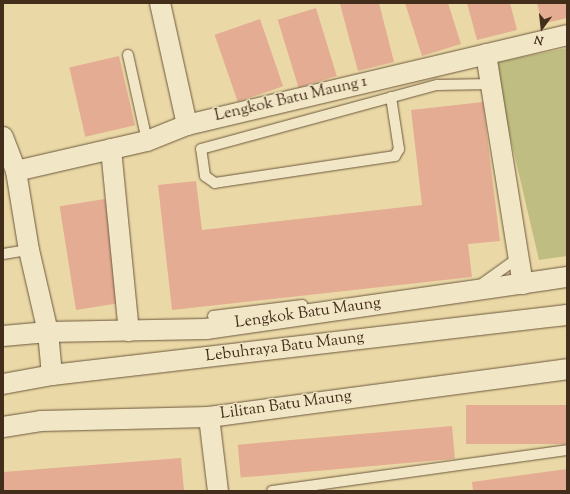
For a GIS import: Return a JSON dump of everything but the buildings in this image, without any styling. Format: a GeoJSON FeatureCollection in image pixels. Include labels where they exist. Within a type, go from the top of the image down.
{"type":"FeatureCollection","features":[{"type":"Feature","properties":{"kind":"street"},"geometry":{"type":"LineString","coordinates":[[160,3],[187,125]]}},
{"type":"Feature","properties":{"kind":"street","name":"Lengkok Batu Maung 1"},"geometry":{"type":"LineString","coordinates":[[16,171],[147,141],[187,125],[567,35]]}},
{"type":"Feature","properties":{"kind":"street"},"geometry":{"type":"LineString","coordinates":[[486,54],[523,284]]}},
{"type":"Feature","properties":{"kind":"street"},"geometry":{"type":"LineString","coordinates":[[3,137],[16,171],[29,250],[48,332],[52,375]]}},
{"type":"Feature","properties":{"kind":"street"},"geometry":{"type":"LineString","coordinates":[[111,149],[129,331]]}},
{"type":"Feature","properties":{"kind":"street","name":"Lengkok Batu Maung"},"geometry":{"type":"LineString","coordinates":[[3,336],[48,332],[206,329],[567,277]]}},
{"type":"Feature","properties":{"kind":"street","name":"Lebuhraya Batu Maung"},"geometry":{"type":"LineString","coordinates":[[3,384],[52,375],[567,315]]}},
{"type":"Feature","properties":{"kind":"street","name":"Lilitan Batu Maung"},"geometry":{"type":"LineString","coordinates":[[3,427],[41,421],[209,416],[567,369]]}},
{"type":"Feature","properties":{"kind":"street"},"geometry":{"type":"LineString","coordinates":[[209,416],[218,491]]}},
{"type":"Feature","properties":{"kind":"lane"},"geometry":{"type":"LineString","coordinates":[[128,55],[147,141]]}},
{"type":"Feature","properties":{"kind":"lane"},"geometry":{"type":"LineString","coordinates":[[391,97],[399,149],[395,156],[215,183],[205,176],[201,149],[437,84],[491,84]]}},
{"type":"Feature","properties":{"kind":"lane"},"geometry":{"type":"LineString","coordinates":[[3,254],[29,250]]}},
{"type":"Feature","properties":{"kind":"lane"},"geometry":{"type":"LineString","coordinates":[[213,316],[487,283],[518,258]]}},
{"type":"Feature","properties":{"kind":"lane"},"geometry":{"type":"LineString","coordinates":[[272,491],[567,450]]}},
{"type":"Feature","properties":{"kind":"shaded area"},"geometry":{"type":"Polygon","coordinates":[[[567,48],[567,256],[539,260],[493,63],[567,48]]]}}]}
